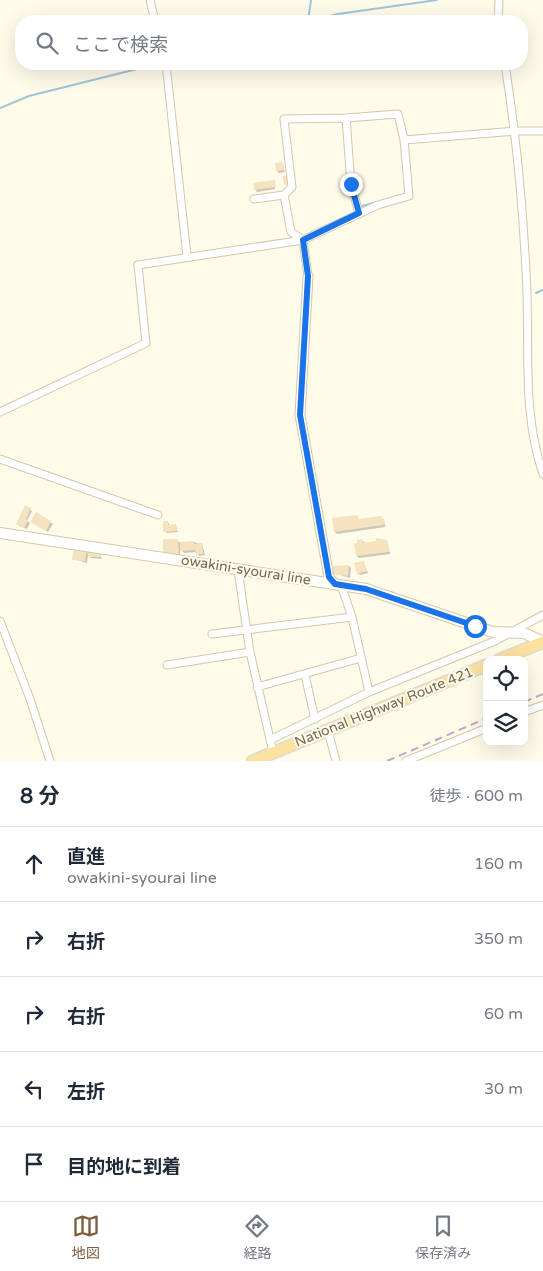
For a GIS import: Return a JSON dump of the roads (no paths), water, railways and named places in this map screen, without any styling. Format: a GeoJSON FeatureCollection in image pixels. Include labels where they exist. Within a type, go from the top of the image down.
{"type":"FeatureCollection","features":[{"type":"Feature","properties":{"kind":"highway"},"geometry":{"type":"LineString","coordinates":[[509,656],[543,642]]}},
{"type":"Feature","properties":{"kind":"highway","name":"National Highway Route 421"},"geometry":{"type":"LineString","coordinates":[[253,761],[483,667]]}},
{"type":"Feature","properties":{"kind":"main road","name":"owakini-syourai line"},"geometry":{"type":"LineString","coordinates":[[0,533],[366,589],[426,611],[493,632],[506,634],[524,633],[543,642]]}},
{"type":"Feature","properties":{"kind":"street"},"geometry":{"type":"LineString","coordinates":[[150,0],[154,15]]}},
{"type":"Feature","properties":{"kind":"street"},"geometry":{"type":"LineString","coordinates":[[498,15],[499,0]]}},
{"type":"Feature","properties":{"kind":"street"},"geometry":{"type":"LineString","coordinates":[[167,70],[187,256]]}},
{"type":"Feature","properties":{"kind":"street"},"geometry":{"type":"LineString","coordinates":[[506,70],[516,131],[527,293],[529,419],[543,474]]}},
{"type":"Feature","properties":{"kind":"street"},"geometry":{"type":"LineString","coordinates":[[0,412],[146,342],[138,265],[187,256],[303,240],[359,213],[409,196],[404,140],[398,114],[346,118],[284,119],[292,187],[284,195],[254,199]]}},
{"type":"Feature","properties":{"kind":"street"},"geometry":{"type":"LineString","coordinates":[[346,118],[351,184],[359,213]]}},
{"type":"Feature","properties":{"kind":"street"},"geometry":{"type":"LineString","coordinates":[[404,140],[516,131],[543,131]]}},
{"type":"Feature","properties":{"kind":"street"},"geometry":{"type":"LineString","coordinates":[[284,195],[291,232],[303,240],[308,276],[300,415],[329,577],[338,584],[352,617],[369,692]]}},
{"type":"Feature","properties":{"kind":"street"},"geometry":{"type":"LineString","coordinates":[[0,459],[158,515]]}},
{"type":"Feature","properties":{"kind":"street"},"geometry":{"type":"LineString","coordinates":[[238,570],[250,652],[273,752]]}},
{"type":"Feature","properties":{"kind":"street"},"geometry":{"type":"LineString","coordinates":[[270,740],[369,692],[495,641],[543,614]]}},
{"type":"Feature","properties":{"kind":"street"},"geometry":{"type":"LineString","coordinates":[[212,634],[352,617]]}},
{"type":"Feature","properties":{"kind":"street"},"geometry":{"type":"LineString","coordinates":[[0,620],[30,700],[50,761]]}},
{"type":"Feature","properties":{"kind":"street"},"geometry":{"type":"LineString","coordinates":[[167,665],[250,652]]}},
{"type":"Feature","properties":{"kind":"street"},"geometry":{"type":"LineString","coordinates":[[257,687],[361,658]]}},
{"type":"Feature","properties":{"kind":"street"},"geometry":{"type":"LineString","coordinates":[[305,675],[315,719]]}},
{"type":"Feature","properties":{"kind":"street"},"geometry":{"type":"LineString","coordinates":[[528,711],[543,705]]}},
{"type":"Feature","properties":{"kind":"street"},"geometry":{"type":"LineString","coordinates":[[406,761],[483,730]]}},
{"type":"Feature","properties":{"kind":"street"},"geometry":{"type":"LineString","coordinates":[[328,731],[336,761]]}},
{"type":"Feature","properties":{"kind":"waterway"},"geometry":{"type":"LineString","coordinates":[[309,15],[311,0]]}},
{"type":"Feature","properties":{"kind":"waterway"},"geometry":{"type":"LineString","coordinates":[[334,15],[437,0]]}},
{"type":"Feature","properties":{"kind":"waterway"},"geometry":{"type":"LineString","coordinates":[[0,108],[29,96],[133,70]]}},
{"type":"Feature","properties":{"kind":"waterway"},"geometry":{"type":"LineString","coordinates":[[362,206],[378,202]]}},
{"type":"Feature","properties":{"kind":"waterway"},"geometry":{"type":"LineString","coordinates":[[536,293],[543,290]]}},
{"type":"Feature","properties":{"kind":"railway"},"geometry":{"type":"LineString","coordinates":[[526,701],[543,694]]}},
{"type":"Feature","properties":{"kind":"railway"},"geometry":{"type":"LineString","coordinates":[[387,761],[483,720]]}}]}
